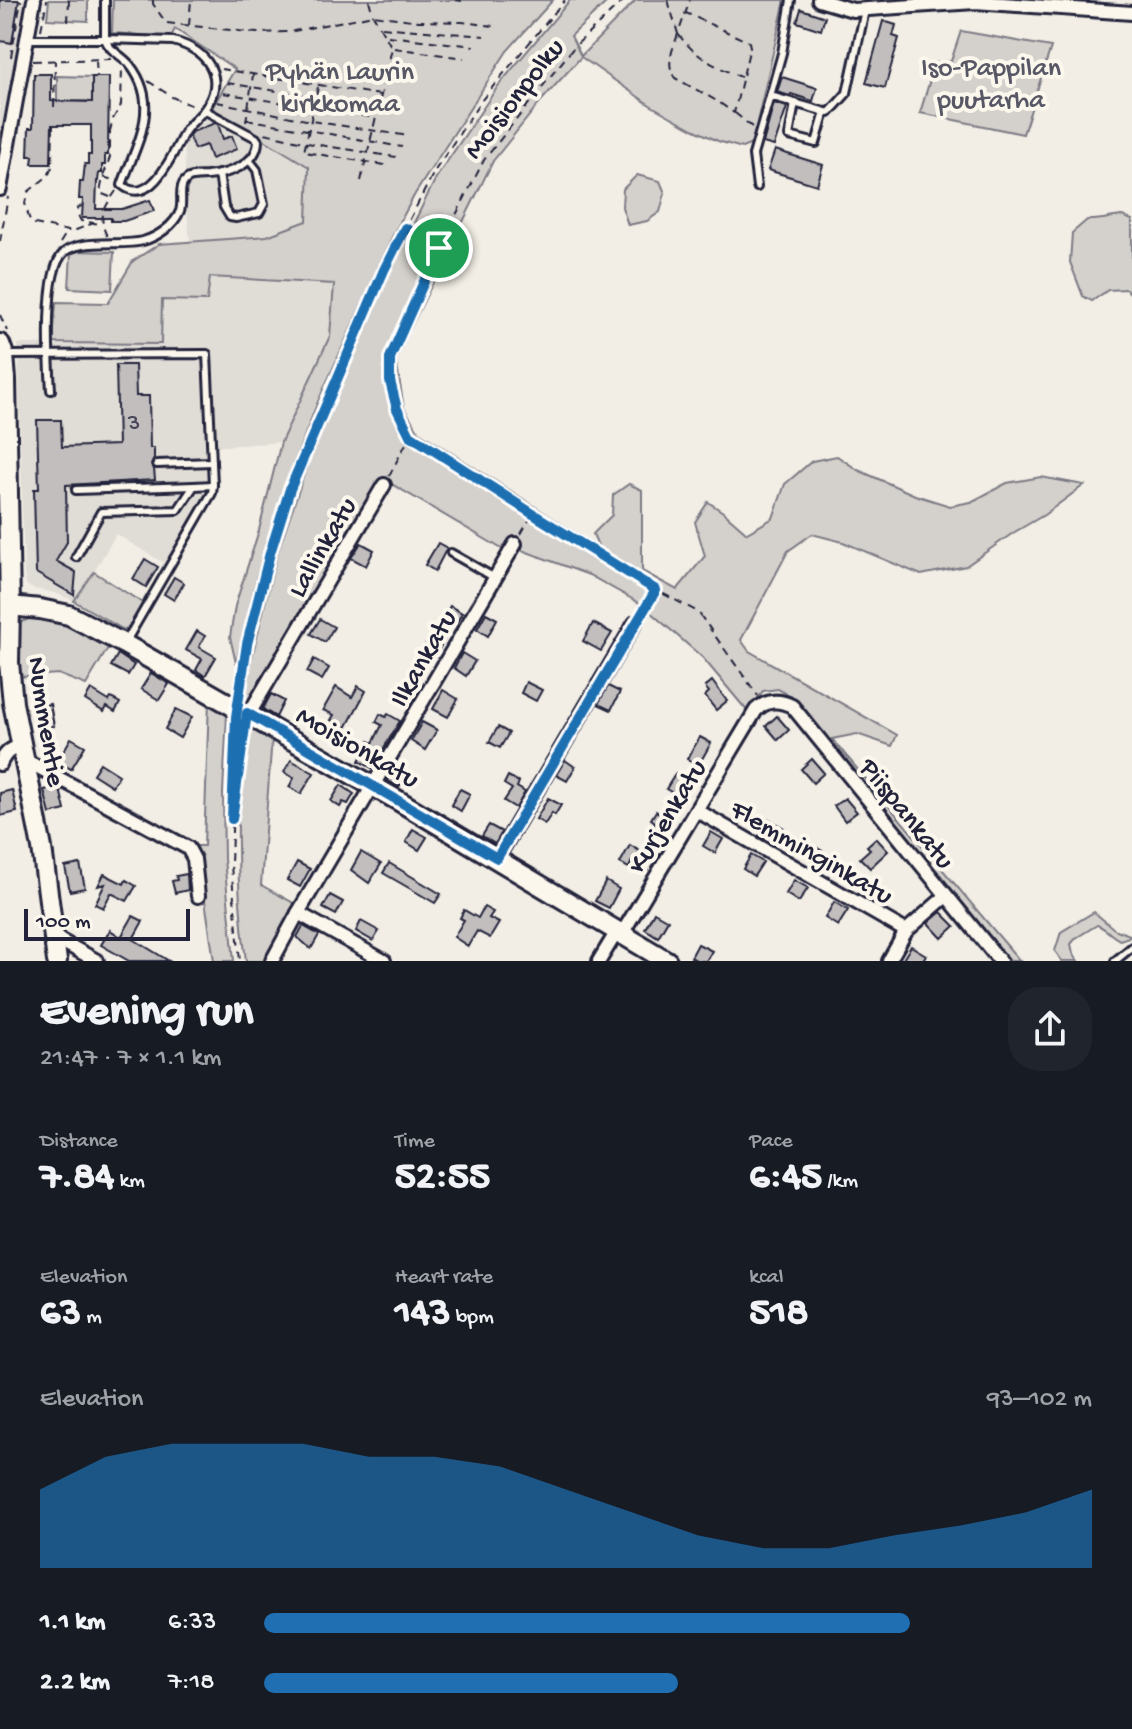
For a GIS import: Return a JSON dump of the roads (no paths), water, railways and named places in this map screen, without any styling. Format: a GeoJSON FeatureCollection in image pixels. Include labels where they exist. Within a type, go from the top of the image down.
{"type":"FeatureCollection","features":[{"type":"Feature","properties":{"kind":"street"},"geometry":{"type":"LineString","coordinates":[[0,189],[34,0]]}},
{"type":"Feature","properties":{"kind":"street"},"geometry":{"type":"LineString","coordinates":[[819,0],[853,10],[975,2],[1132,13]]}},
{"type":"Feature","properties":{"kind":"street","name":"Nummentie"},"geometry":{"type":"LineString","coordinates":[[6,351],[9,663],[13,703],[42,848],[57,961]]}},
{"type":"Feature","properties":{"kind":"street","name":"Lallinkatu"},"geometry":{"type":"LineString","coordinates":[[245,710],[384,485]]}},
{"type":"Feature","properties":{"kind":"street","name":"Ilkankatu"},"geometry":{"type":"LineString","coordinates":[[272,961],[515,544]]}},
{"type":"Feature","properties":{"kind":"street","name":"Moisionkatu"},"geometry":{"type":"LineString","coordinates":[[10,606],[69,615],[124,644],[245,710],[667,961]]}},
{"type":"Feature","properties":{"kind":"street"},"geometry":{"type":"LineString","coordinates":[[497,858],[635,623]]}},
{"type":"Feature","properties":{"kind":"street","name":"Kurjenkatu"},"geometry":{"type":"LineString","coordinates":[[599,961],[613,938],[626,927],[756,710],[770,702]]}},
{"type":"Feature","properties":{"kind":"street","name":"Piispankatu"},"geometry":{"type":"LineString","coordinates":[[770,702],[784,702],[792,706],[1000,961]]}},
{"type":"Feature","properties":{"kind":"street"},"geometry":{"type":"LineString","coordinates":[[0,764],[11,748],[23,753],[188,848],[194,859],[198,896]]}},
{"type":"Feature","properties":{"kind":"street","name":"Flemminginkatu"},"geometry":{"type":"LineString","coordinates":[[696,810],[906,931]]}},
{"type":"Feature","properties":{"kind":"street"},"geometry":{"type":"LineString","coordinates":[[889,961],[906,931],[946,896]]}},
{"type":"Feature","properties":{"kind":"street"},"geometry":{"type":"LineString","coordinates":[[298,913],[384,961]]}},
{"type":"Feature","properties":{"kind":"street"},"geometry":{"type":"LineString","coordinates":[[54,937],[97,961]]}},
{"type":"Feature","properties":{"kind":"lane"},"geometry":{"type":"LineString","coordinates":[[27,39],[105,39],[173,41],[204,57],[215,76],[204,110],[184,133],[159,177],[148,187],[129,190],[122,185],[146,114],[143,88],[137,75],[122,56],[108,47],[105,39],[105,0]]}},
{"type":"Feature","properties":{"kind":"lane"},"geometry":{"type":"LineString","coordinates":[[757,187],[753,155],[782,53],[791,0]]}},
{"type":"Feature","properties":{"kind":"lane"},"geometry":{"type":"LineString","coordinates":[[770,96],[829,113],[847,93],[865,9]]}},
{"type":"Feature","properties":{"kind":"lane"},"geometry":{"type":"LineString","coordinates":[[795,103],[789,136],[816,143],[825,112]]}},
{"type":"Feature","properties":{"kind":"lane"},"geometry":{"type":"LineString","coordinates":[[51,390],[51,295],[59,260],[66,250],[73,247],[127,245],[159,234],[171,224],[180,210],[181,185],[187,179],[233,171],[255,154],[256,138],[204,110]]}},
{"type":"Feature","properties":{"kind":"lane"},"geometry":{"type":"LineString","coordinates":[[219,174],[224,207],[230,217],[259,213],[264,204],[257,170],[249,160]]}},
{"type":"Feature","properties":{"kind":"lane"},"geometry":{"type":"LineString","coordinates":[[6,351],[49,355],[207,354],[213,485],[209,499],[124,644]]}},
{"type":"Feature","properties":{"kind":"lane"},"geometry":{"type":"LineString","coordinates":[[157,464],[212,462]]}},
{"type":"Feature","properties":{"kind":"lane"},"geometry":{"type":"LineString","coordinates":[[76,490],[213,485]]}},
{"type":"Feature","properties":{"kind":"lane"},"geometry":{"type":"LineString","coordinates":[[76,557],[101,512],[178,510],[194,486]]}},
{"type":"Feature","properties":{"kind":"lane"},"geometry":{"type":"LineString","coordinates":[[451,553],[495,578]]}},
{"type":"Feature","properties":{"kind":"lane"},"geometry":{"type":"LineString","coordinates":[[1115,961],[1132,947]]}},
{"type":"Feature","properties":{"kind":"park label","name":"Iso-Pappilan puutarha"},"geometry":{"type":"Point","coordinates":[991,81]}},
{"type":"Feature","properties":{"kind":"park label","name":"Pyhän Laurin kirkkomaa"},"geometry":{"type":"Point","coordinates":[340,85]}}]}
